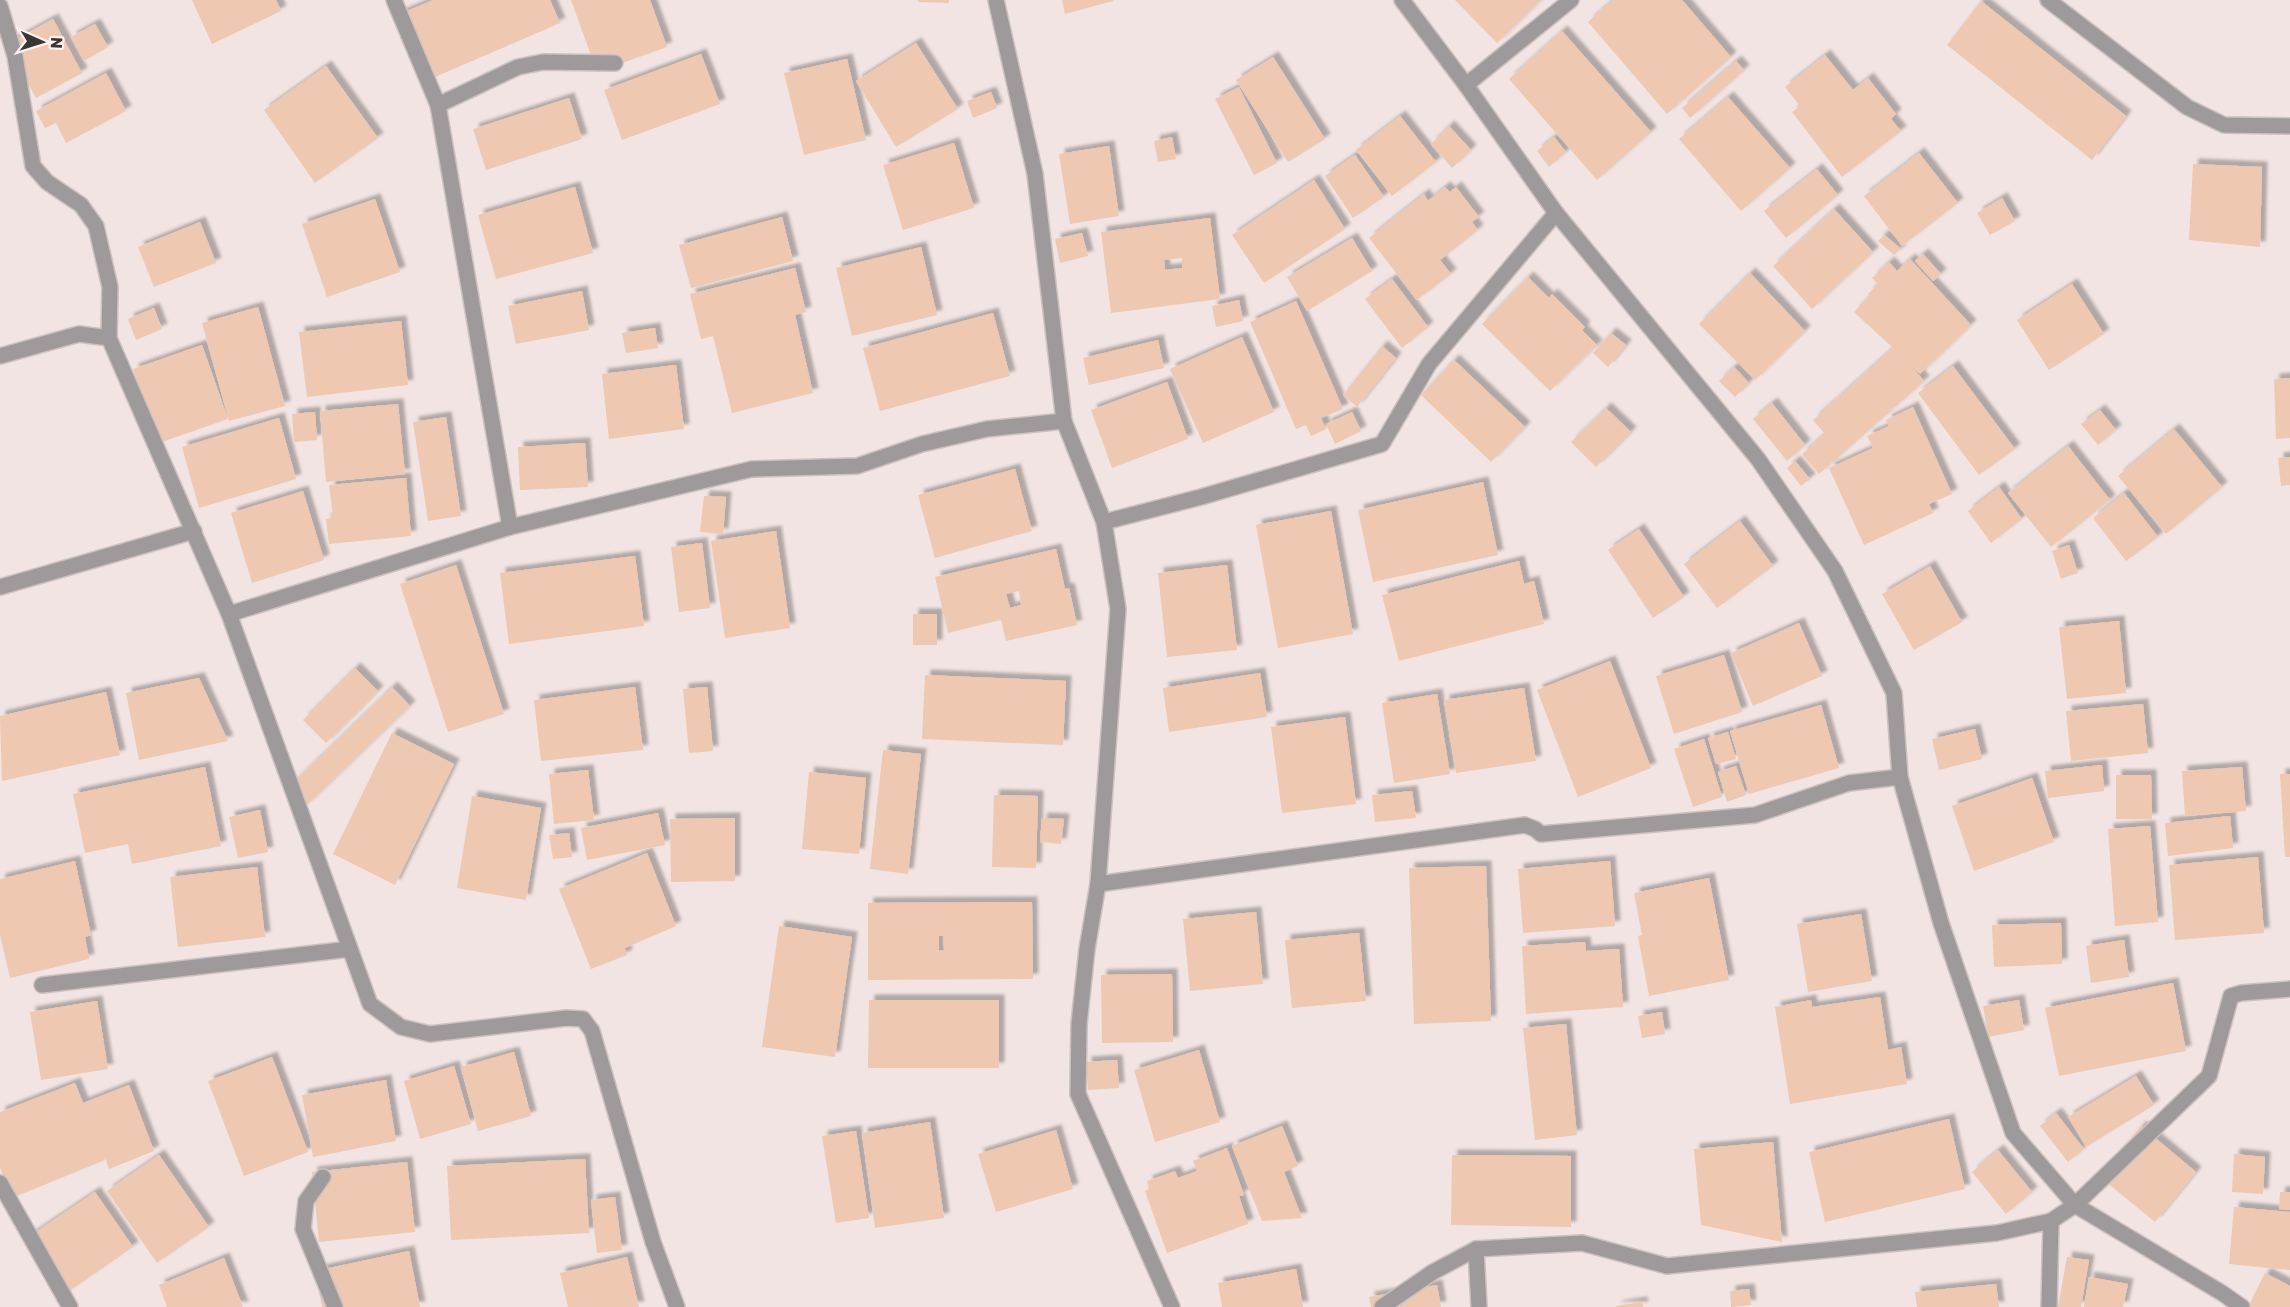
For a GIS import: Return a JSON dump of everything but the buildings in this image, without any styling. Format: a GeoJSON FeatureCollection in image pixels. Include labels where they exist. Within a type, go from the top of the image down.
{"type":"FeatureCollection","features":[{"type":"Feature","properties":{"kind":"street"},"geometry":{"type":"LineString","coordinates":[[394,0],[438,105],[510,527]]}},
{"type":"Feature","properties":{"kind":"street"},"geometry":{"type":"LineString","coordinates":[[996,0],[1035,174],[1064,422],[1104,522],[1118,609],[1098,884],[1087,949],[1079,1024],[1078,1094],[1172,1307]]}},
{"type":"Feature","properties":{"kind":"street"},"geometry":{"type":"LineString","coordinates":[[1402,0],[1466,85],[1556,213],[1758,459],[1834,572],[1894,693],[1900,777],[1941,923],[2013,1133],[2075,1205],[2242,1307]]}},
{"type":"Feature","properties":{"kind":"street"},"geometry":{"type":"LineString","coordinates":[[1466,85],[1571,0]]}},
{"type":"Feature","properties":{"kind":"street"},"geometry":{"type":"LineString","coordinates":[[2048,0],[2187,107],[2224,125],[2290,126]]}},
{"type":"Feature","properties":{"kind":"street"},"geometry":{"type":"LineString","coordinates":[[0,6],[15,56],[33,166],[47,182],[81,205],[96,226],[110,287],[109,338],[230,614],[370,1004],[401,1027],[430,1034],[567,1018],[583,1019],[592,1031],[653,1242],[677,1307]]}},
{"type":"Feature","properties":{"kind":"street"},"geometry":{"type":"LineString","coordinates":[[438,105],[518,67],[543,62],[615,63]]}},
{"type":"Feature","properties":{"kind":"street"},"geometry":{"type":"LineString","coordinates":[[1104,522],[1382,444],[1428,364],[1556,213]]}},
{"type":"Feature","properties":{"kind":"street"},"geometry":{"type":"LineString","coordinates":[[0,356],[79,334],[109,338]]}},
{"type":"Feature","properties":{"kind":"street"},"geometry":{"type":"LineString","coordinates":[[230,614],[510,527],[752,469],[858,466],[922,444],[987,429],[1064,422]]}},
{"type":"Feature","properties":{"kind":"street"},"geometry":{"type":"LineString","coordinates":[[0,587],[194,531]]}},
{"type":"Feature","properties":{"kind":"street"},"geometry":{"type":"LineString","coordinates":[[1098,884],[1525,825],[1541,834],[1755,815],[1849,783],[1900,777]]}},
{"type":"Feature","properties":{"kind":"street"},"geometry":{"type":"LineString","coordinates":[[42,985],[350,949]]}},
{"type":"Feature","properties":{"kind":"street"},"geometry":{"type":"LineString","coordinates":[[1382,1307],[1433,1272],[1476,1249],[1582,1243],[1667,1266],[1996,1233],[2051,1221],[2075,1205],[2210,1076],[2231,996],[2241,993],[2285,990]]}},
{"type":"Feature","properties":{"kind":"street"},"geometry":{"type":"LineString","coordinates":[[322,1177],[306,1201],[303,1229],[336,1307]]}},
{"type":"Feature","properties":{"kind":"street"},"geometry":{"type":"LineString","coordinates":[[0,1183],[70,1307]]}},
{"type":"Feature","properties":{"kind":"street"},"geometry":{"type":"LineString","coordinates":[[2049,1307],[2051,1221]]}},
{"type":"Feature","properties":{"kind":"street"},"geometry":{"type":"LineString","coordinates":[[1476,1249],[1479,1307]]}}]}
